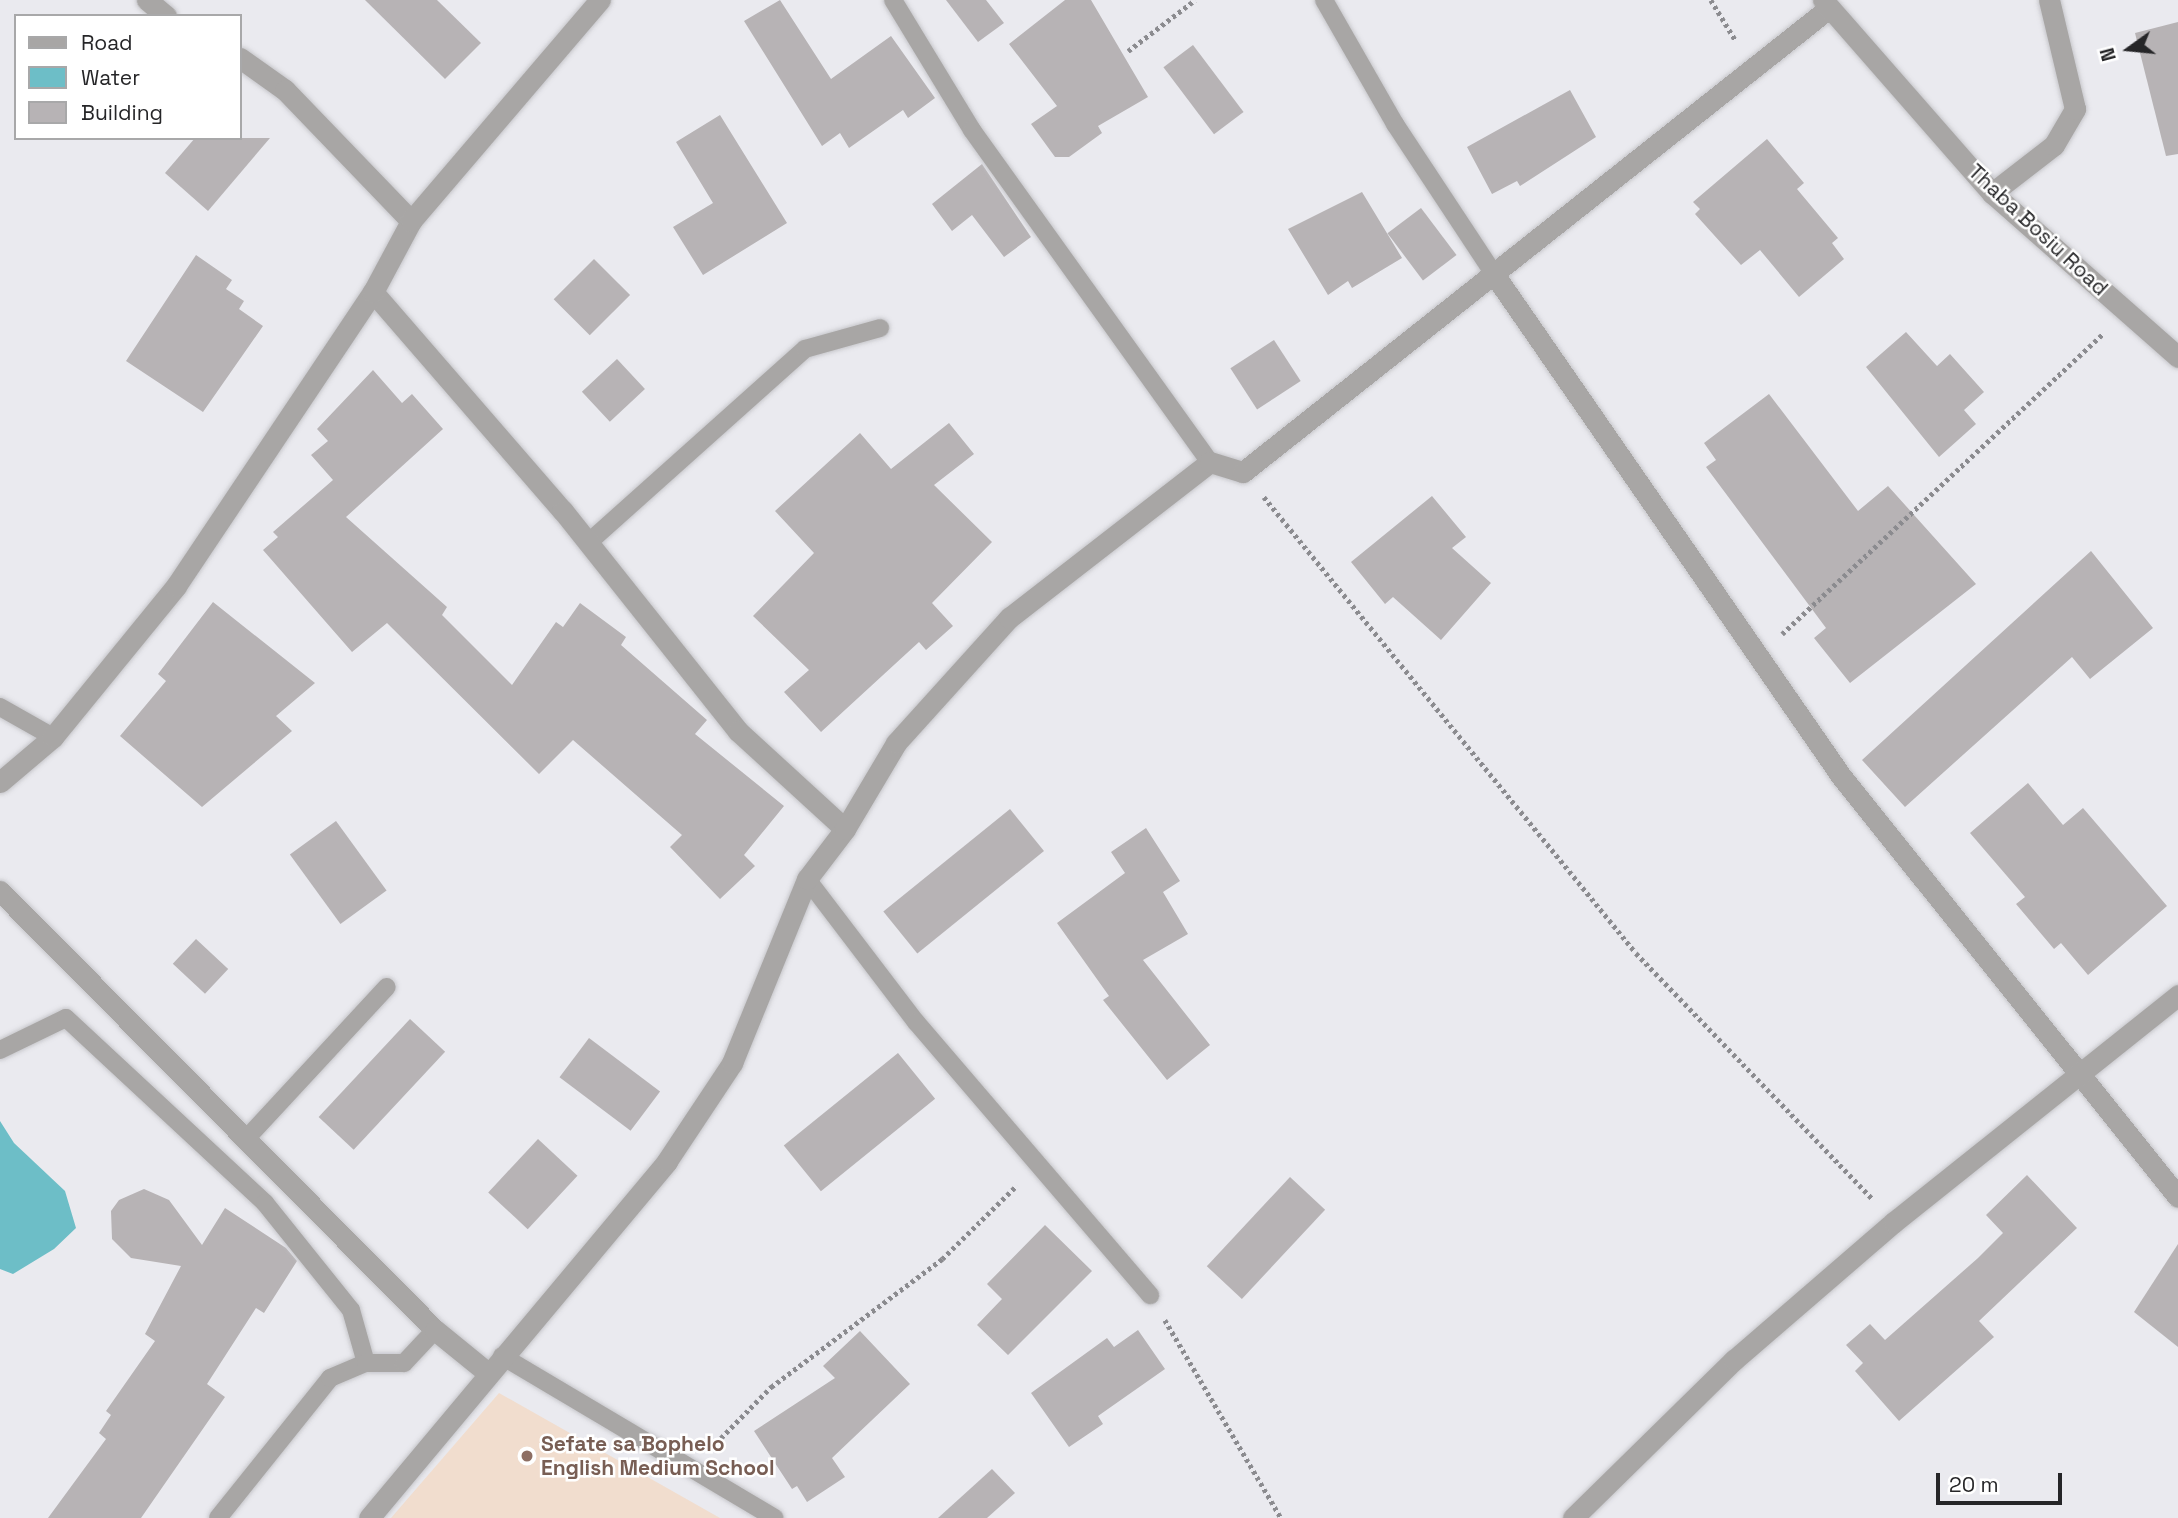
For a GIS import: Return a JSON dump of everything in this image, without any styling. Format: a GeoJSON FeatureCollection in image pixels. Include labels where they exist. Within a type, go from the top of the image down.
{"type":"FeatureCollection","features":[{"type":"Feature","properties":{"kind":"street"},"geometry":{"type":"LineString","coordinates":[[147,0],[164,14]]}},
{"type":"Feature","properties":{"kind":"street"},"geometry":{"type":"LineString","coordinates":[[0,782],[53,737],[176,586],[373,292],[411,221],[600,0]]}},
{"type":"Feature","properties":{"kind":"street"},"geometry":{"type":"LineString","coordinates":[[1992,193],[2054,145],[2076,109],[2049,0]]}},
{"type":"Feature","properties":{"kind":"street"},"geometry":{"type":"LineString","coordinates":[[369,1518],[667,1161],[732,1063],[807,879],[845,829],[896,743],[1009,618],[1210,462],[1243,472],[1496,277],[1826,4]]}},
{"type":"Feature","properties":{"kind":"street","name":"Thaba Bosiu Road"},"geometry":{"type":"LineString","coordinates":[[1826,4],[1992,193],[2178,357]]}},
{"type":"Feature","properties":{"kind":"street"},"geometry":{"type":"LineString","coordinates":[[242,59],[285,90],[411,221]]}},
{"type":"Feature","properties":{"kind":"street"},"geometry":{"type":"LineString","coordinates":[[1496,277],[1842,776],[2178,1198]]}},
{"type":"Feature","properties":{"kind":"street"},"geometry":{"type":"LineString","coordinates":[[373,292],[588,543],[738,731],[845,829]]}},
{"type":"Feature","properties":{"kind":"street"},"geometry":{"type":"LineString","coordinates":[[0,891],[435,1330],[488,1373]]}},
{"type":"Feature","properties":{"kind":"street"},"geometry":{"type":"LineString","coordinates":[[1573,1518],[1734,1360],[1894,1222],[2178,995]]}},
{"type":"Feature","properties":{"kind":"lane"},"geometry":{"type":"LineString","coordinates":[[893,0],[972,130],[1210,462]]}},
{"type":"Feature","properties":{"kind":"lane"},"geometry":{"type":"LineString","coordinates":[[1324,0],[1395,124],[1496,277]]}},
{"type":"Feature","properties":{"kind":"lane"},"geometry":{"type":"LineString","coordinates":[[588,543],[805,349],[880,328]]}},
{"type":"Feature","properties":{"kind":"lane"},"geometry":{"type":"LineString","coordinates":[[0,707],[53,737]]}},
{"type":"Feature","properties":{"kind":"lane"},"geometry":{"type":"LineString","coordinates":[[807,879],[1035,1165],[1150,1295]]}},
{"type":"Feature","properties":{"kind":"lane"},"geometry":{"type":"LineString","coordinates":[[246,1139],[387,987]]}},
{"type":"Feature","properties":{"kind":"lane"},"geometry":{"type":"LineString","coordinates":[[0,1050],[66,1018],[265,1203],[351,1310],[366,1363]]}},
{"type":"Feature","properties":{"kind":"lane"},"geometry":{"type":"LineString","coordinates":[[218,1518],[330,1378],[366,1363],[404,1363],[435,1330]]}},
{"type":"Feature","properties":{"kind":"lane"},"geometry":{"type":"LineString","coordinates":[[502,1356],[775,1518]]}},
{"type":"Feature","properties":{"kind":"path"},"geometry":{"type":"LineString","coordinates":[[1128,51],[1195,0]]}},
{"type":"Feature","properties":{"kind":"path"},"geometry":{"type":"LineString","coordinates":[[1711,0],[1752,65]]}},
{"type":"Feature","properties":{"kind":"path"},"geometry":{"type":"LineString","coordinates":[[1759,655],[2127,312]]}},
{"type":"Feature","properties":{"kind":"path"},"geometry":{"type":"LineString","coordinates":[[1243,472],[1628,943],[1894,1222]]}},
{"type":"Feature","properties":{"kind":"path"},"geometry":{"type":"LineString","coordinates":[[691,1468],[771,1387],[942,1258],[1035,1165]]}},
{"type":"Feature","properties":{"kind":"path"},"geometry":{"type":"LineString","coordinates":[[1150,1295],[1281,1518]]}},
{"type":"Feature","properties":{"kind":"shaded area","name":"Sefate sa Bophelo English Medium School"},"geometry":{"type":"Polygon","coordinates":[[[499,1393],[720,1518],[391,1518],[499,1393]]]}},
{"type":"Feature","properties":{"kind":"water"},"geometry":{"type":"Polygon","coordinates":[[[0,1121],[14,1143],[65,1191],[76,1228],[54,1249],[13,1274],[0,1269],[0,1121]]]}},
{"type":"Feature","properties":{"kind":"building"},"geometry":{"type":"Polygon","coordinates":[[[365,0],[437,0],[481,43],[445,79],[365,0]]]}},
{"type":"Feature","properties":{"kind":"building"},"geometry":{"type":"Polygon","coordinates":[[[780,0],[831,79],[891,36],[935,98],[908,118],[903,110],[849,148],[840,133],[822,146],[744,21],[780,0]]]}},
{"type":"Feature","properties":{"kind":"building"},"geometry":{"type":"Polygon","coordinates":[[[946,0],[986,0],[1004,23],[978,42],[946,0]]]}},
{"type":"Feature","properties":{"kind":"building"},"geometry":{"type":"Polygon","coordinates":[[[1065,0],[1091,0],[1148,97],[1098,126],[1102,133],[1069,157],[1055,157],[1031,124],[1057,106],[1009,44],[1065,0]]]}},
{"type":"Feature","properties":{"kind":"building"},"geometry":{"type":"Polygon","coordinates":[[[2178,22],[2178,154],[2166,156],[2135,33],[2178,22]]]}},
{"type":"Feature","properties":{"kind":"building"},"geometry":{"type":"Polygon","coordinates":[[[1193,45],[1244,112],[1214,134],[1163,67],[1193,45]]]}},
{"type":"Feature","properties":{"kind":"building"},"geometry":{"type":"Polygon","coordinates":[[[1570,90],[1596,137],[1520,186],[1517,181],[1492,194],[1467,147],[1570,90]]]}},
{"type":"Feature","properties":{"kind":"building"},"geometry":{"type":"Polygon","coordinates":[[[720,115],[787,223],[703,275],[673,227],[713,203],[676,142],[720,115]]]}},
{"type":"Feature","properties":{"kind":"building"},"geometry":{"type":"Polygon","coordinates":[[[270,138],[208,211],[165,173],[193,140],[270,138]]]}},
{"type":"Feature","properties":{"kind":"building"},"geometry":{"type":"Polygon","coordinates":[[[1767,139],[1804,183],[1797,189],[1838,238],[1832,243],[1844,259],[1799,297],[1760,250],[1741,265],[1695,214],[1700,209],[1693,202],[1767,139]]]}},
{"type":"Feature","properties":{"kind":"building"},"geometry":{"type":"Polygon","coordinates":[[[982,164],[1031,237],[1004,257],[972,215],[952,231],[932,204],[982,164]]]}},
{"type":"Feature","properties":{"kind":"building"},"geometry":{"type":"Polygon","coordinates":[[[1362,192],[1402,258],[1352,288],[1348,281],[1328,295],[1288,229],[1362,192]]]}},
{"type":"Feature","properties":{"kind":"building"},"geometry":{"type":"Polygon","coordinates":[[[1421,208],[1457,255],[1423,280],[1387,233],[1421,208]]]}},
{"type":"Feature","properties":{"kind":"building"},"geometry":{"type":"Polygon","coordinates":[[[196,255],[232,280],[226,289],[244,301],[239,309],[263,326],[203,412],[126,361],[196,255]]]}},
{"type":"Feature","properties":{"kind":"building"},"geometry":{"type":"Polygon","coordinates":[[[594,259],[630,295],[590,335],[554,299],[594,259]]]}},
{"type":"Feature","properties":{"kind":"building"},"geometry":{"type":"Polygon","coordinates":[[[1906,332],[1937,366],[1950,354],[1984,392],[1964,410],[1976,424],[1939,457],[1866,367],[1906,332]]]}},
{"type":"Feature","properties":{"kind":"building"},"geometry":{"type":"Polygon","coordinates":[[[1274,340],[1301,381],[1257,409],[1230,368],[1274,340]]]}},
{"type":"Feature","properties":{"kind":"building"},"geometry":{"type":"Polygon","coordinates":[[[617,359],[645,389],[610,422],[582,392],[617,359]]]}},
{"type":"Feature","properties":{"kind":"building"},"geometry":{"type":"Polygon","coordinates":[[[373,370],[402,403],[412,394],[443,429],[346,517],[447,607],[442,615],[512,685],[556,622],[563,627],[580,603],[626,637],[621,645],[707,720],[695,734],[784,806],[744,855],[755,866],[720,899],[670,847],[682,835],[573,740],[539,774],[387,623],[352,652],[263,550],[278,537],[273,532],[333,480],[311,455],[328,441],[317,429],[373,370]]]}},
{"type":"Feature","properties":{"kind":"building"},"geometry":{"type":"Polygon","coordinates":[[[1769,394],[1858,511],[1888,486],[1976,584],[1850,683],[1814,638],[1826,628],[1706,467],[1716,460],[1704,443],[1769,394]]]}},
{"type":"Feature","properties":{"kind":"building"},"geometry":{"type":"Polygon","coordinates":[[[949,423],[974,454],[934,485],[992,542],[932,603],[953,626],[926,650],[919,642],[821,732],[784,692],[809,670],[753,616],[814,553],[775,511],[860,433],[891,469],[949,423]]]}},
{"type":"Feature","properties":{"kind":"building"},"geometry":{"type":"Polygon","coordinates":[[[1432,496],[1466,537],[1452,548],[1491,583],[1441,640],[1393,597],[1385,604],[1351,562],[1432,496]]]}},
{"type":"Feature","properties":{"kind":"building"},"geometry":{"type":"Polygon","coordinates":[[[2091,551],[2153,628],[2090,679],[2072,657],[1905,807],[1862,760],[2091,551]]]}},
{"type":"Feature","properties":{"kind":"building"},"geometry":{"type":"Polygon","coordinates":[[[213,602],[315,683],[276,716],[292,731],[202,807],[120,736],[166,681],[158,674],[213,602]]]}},
{"type":"Feature","properties":{"kind":"building"},"geometry":{"type":"Polygon","coordinates":[[[2028,783],[2063,825],[2083,808],[2167,906],[2088,975],[2061,943],[2054,949],[2016,904],[2025,897],[1970,833],[2028,783]]]}},
{"type":"Feature","properties":{"kind":"building"},"geometry":{"type":"Polygon","coordinates":[[[1010,809],[1044,851],[917,954],[883,912],[1010,809]]]}},
{"type":"Feature","properties":{"kind":"building"},"geometry":{"type":"Polygon","coordinates":[[[336,821],[387,891],[340,924],[290,855],[336,821]]]}},
{"type":"Feature","properties":{"kind":"building"},"geometry":{"type":"Polygon","coordinates":[[[1146,828],[1180,881],[1163,892],[1188,934],[1143,960],[1210,1045],[1167,1080],[1103,1000],[1109,996],[1057,923],[1125,873],[1111,852],[1146,828]]]}},
{"type":"Feature","properties":{"kind":"building"},"geometry":{"type":"Polygon","coordinates":[[[196,939],[228,969],[205,994],[173,964],[196,939]]]}},
{"type":"Feature","properties":{"kind":"building"},"geometry":{"type":"Polygon","coordinates":[[[410,1019],[445,1052],[354,1150],[319,1117],[410,1019]]]}},
{"type":"Feature","properties":{"kind":"building"},"geometry":{"type":"Polygon","coordinates":[[[589,1038],[660,1092],[631,1131],[560,1077],[589,1038]]]}},
{"type":"Feature","properties":{"kind":"building"},"geometry":{"type":"Polygon","coordinates":[[[898,1053],[935,1099],[821,1191],[784,1146],[898,1053]]]}},
{"type":"Feature","properties":{"kind":"building"},"geometry":{"type":"Polygon","coordinates":[[[538,1139],[577,1176],[528,1229],[488,1192],[538,1139]]]}},
{"type":"Feature","properties":{"kind":"building"},"geometry":{"type":"Polygon","coordinates":[[[2027,1175],[2077,1228],[1979,1321],[1994,1337],[1899,1421],[1855,1371],[1863,1363],[1846,1345],[1870,1324],[1885,1340],[1978,1258],[2003,1233],[1986,1215],[2027,1175]]]}},
{"type":"Feature","properties":{"kind":"building"},"geometry":{"type":"Polygon","coordinates":[[[1290,1177],[1325,1210],[1242,1299],[1207,1266],[1290,1177]]]}},
{"type":"Feature","properties":{"kind":"building"},"geometry":{"type":"Polygon","coordinates":[[[144,1189],[169,1200],[202,1245],[225,1208],[286,1248],[297,1261],[264,1313],[256,1308],[207,1384],[225,1397],[141,1518],[48,1518],[106,1439],[99,1433],[111,1415],[106,1411],[155,1341],[145,1334],[181,1266],[131,1258],[112,1239],[111,1211],[119,1200],[144,1189]]]}},
{"type":"Feature","properties":{"kind":"building"},"geometry":{"type":"Polygon","coordinates":[[[1045,1225],[1092,1271],[1008,1355],[977,1325],[1002,1299],[987,1284],[1045,1225]]]}},
{"type":"Feature","properties":{"kind":"building"},"geometry":{"type":"Polygon","coordinates":[[[2178,1244],[2178,1347],[2134,1312],[2178,1244]]]}},
{"type":"Feature","properties":{"kind":"building"},"geometry":{"type":"Polygon","coordinates":[[[1138,1330],[1165,1369],[1098,1416],[1103,1424],[1069,1447],[1031,1393],[1107,1338],[1114,1347],[1138,1330]]]}},
{"type":"Feature","properties":{"kind":"building"},"geometry":{"type":"Polygon","coordinates":[[[860,1331],[910,1384],[832,1458],[845,1477],[807,1502],[797,1486],[792,1489],[754,1431],[835,1378],[823,1366],[860,1331]]]}},
{"type":"Feature","properties":{"kind":"building"},"geometry":{"type":"Polygon","coordinates":[[[992,1469],[1015,1493],[987,1518],[938,1518],[992,1469]]]}},
{"type":"Feature","properties":{"kind":"place","name":"Sefate sa Bophelo English Medium School"},"geometry":{"type":"Point","coordinates":[527,1456]}}]}
